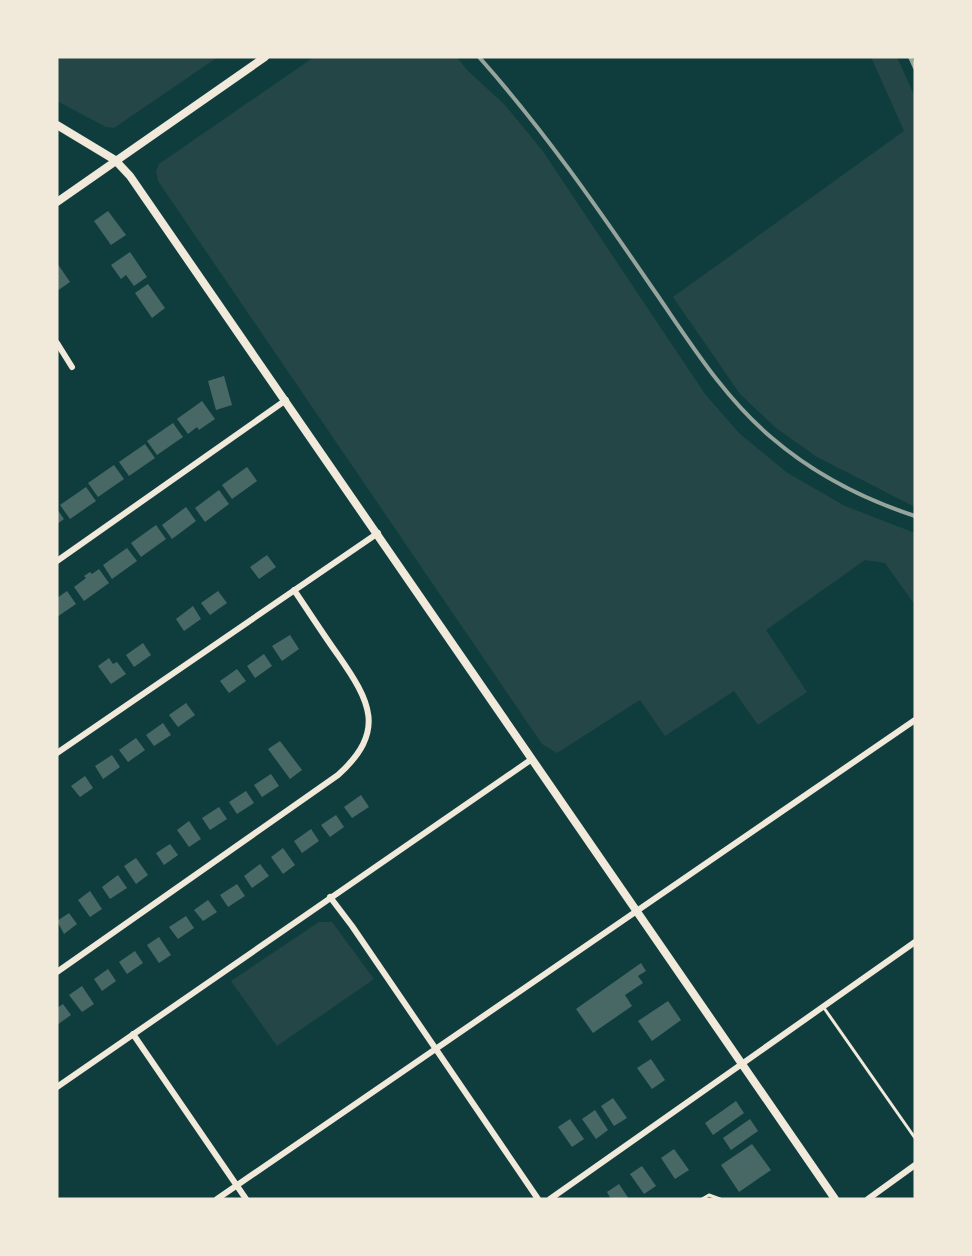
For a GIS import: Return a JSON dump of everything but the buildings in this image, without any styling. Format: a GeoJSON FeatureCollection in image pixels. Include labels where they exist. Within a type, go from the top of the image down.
{"type":"FeatureCollection","features":[{"type":"Feature","properties":{"kind":"street"},"geometry":{"type":"LineString","coordinates":[[57,202],[264,57]]}},
{"type":"Feature","properties":{"kind":"street"},"geometry":{"type":"LineString","coordinates":[[57,125],[115,160],[130,176],[165,224],[835,1199]]}},
{"type":"Feature","properties":{"kind":"street"},"geometry":{"type":"LineString","coordinates":[[57,343],[72,367]]}},
{"type":"Feature","properties":{"kind":"street"},"geometry":{"type":"LineString","coordinates":[[57,561],[286,400]]}},
{"type":"Feature","properties":{"kind":"street"},"geometry":{"type":"LineString","coordinates":[[57,753],[378,533]]}},
{"type":"Feature","properties":{"kind":"street"},"geometry":{"type":"LineString","coordinates":[[57,972],[338,775],[359,752],[369,726],[365,698],[294,590]]}},
{"type":"Feature","properties":{"kind":"street"},"geometry":{"type":"LineString","coordinates":[[217,1199],[915,720]]}},
{"type":"Feature","properties":{"kind":"street"},"geometry":{"type":"LineString","coordinates":[[57,1087],[532,759]]}},
{"type":"Feature","properties":{"kind":"street"},"geometry":{"type":"LineString","coordinates":[[330,897],[538,1199]]}},
{"type":"Feature","properties":{"kind":"street"},"geometry":{"type":"LineString","coordinates":[[550,1199],[915,942]]}},
{"type":"Feature","properties":{"kind":"street"},"geometry":{"type":"LineString","coordinates":[[133,1034],[246,1199]]}},
{"type":"Feature","properties":{"kind":"street"},"geometry":{"type":"LineString","coordinates":[[868,1199],[915,1165]]}},
{"type":"Feature","properties":{"kind":"lane"},"geometry":{"type":"LineString","coordinates":[[823,1007],[915,1138]]}},
{"type":"Feature","properties":{"kind":"lane"},"geometry":{"type":"LineString","coordinates":[[702,1199],[709,1195],[720,1199]]}},
{"type":"Feature","properties":{"kind":"shaded area"},"geometry":{"type":"Polygon","coordinates":[[[57,57],[218,57],[114,128],[106,127],[57,101],[57,57]]]}},
{"type":"Feature","properties":{"kind":"shaded area"},"geometry":{"type":"Polygon","coordinates":[[[314,57],[457,57],[467,70],[504,104],[542,150],[705,394],[739,433],[786,472],[845,506],[915,533],[915,605],[885,563],[865,560],[766,630],[807,692],[758,725],[734,691],[665,736],[640,700],[557,753],[542,744],[158,181],[156,171],[159,164],[314,57]]]}},
{"type":"Feature","properties":{"kind":"shaded area"},"geometry":{"type":"Polygon","coordinates":[[[871,57],[897,57],[915,97],[915,507],[817,457],[776,428],[740,394],[673,297],[904,131],[871,57]]]}},
{"type":"Feature","properties":{"kind":"shaded area"},"geometry":{"type":"Polygon","coordinates":[[[319,922],[332,922],[374,979],[277,1046],[231,981],[319,922]]]}},
{"type":"Feature","properties":{"kind":"railway"},"geometry":{"type":"LineString","coordinates":[[479,57],[569,169],[692,346],[721,385],[754,422],[788,451],[822,474],[877,502],[915,516]]}},
{"type":"Feature","properties":{"kind":"railway"},"geometry":{"type":"LineString","coordinates":[[910,57],[915,68]]}}]}
